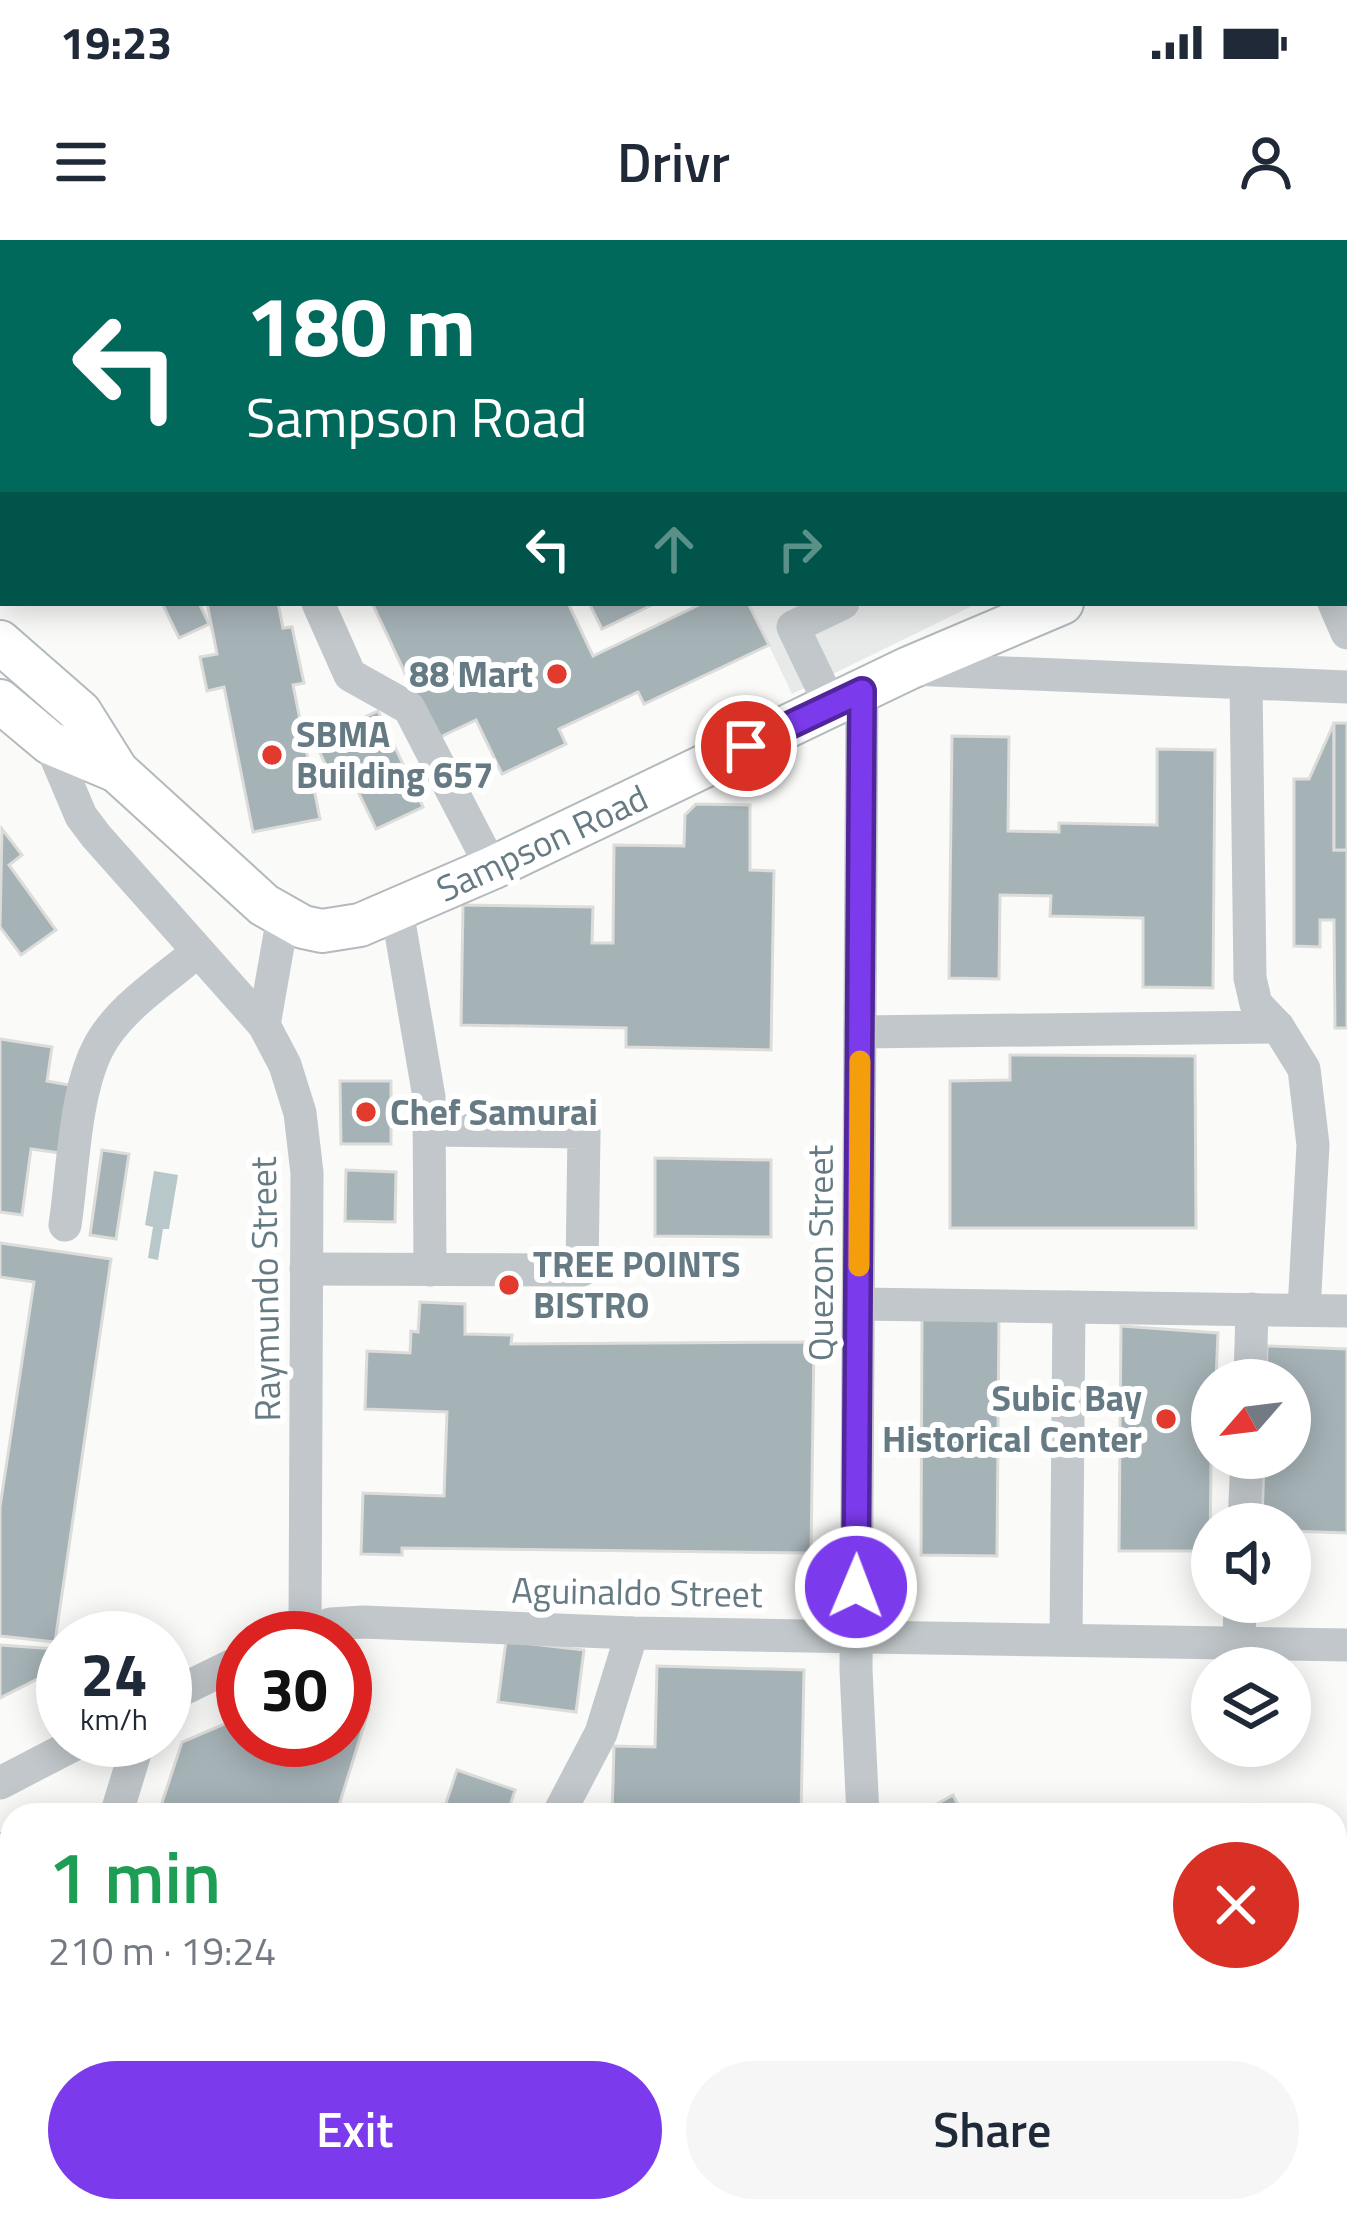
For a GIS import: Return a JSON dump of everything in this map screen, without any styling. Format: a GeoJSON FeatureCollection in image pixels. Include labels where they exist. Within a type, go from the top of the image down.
{"type":"FeatureCollection","features":[{"type":"Feature","properties":{"kind":"main road","name":"Sampson Road"},"geometry":{"type":"LineString","coordinates":[[0,642],[80,712],[117,771],[264,904],[303,927],[344,930],[492,868],[1045,606]]}},
{"type":"Feature","properties":{"kind":"main road","name":"Sampson Road"},"geometry":{"type":"LineString","coordinates":[[0,701],[50,742],[117,771]]}},
{"type":"Feature","properties":{"kind":"street"},"geometry":{"type":"LineString","coordinates":[[319,606],[350,675],[409,708],[492,868]]}},
{"type":"Feature","properties":{"kind":"street"},"geometry":{"type":"LineString","coordinates":[[837,606],[793,627],[847,699]]}},
{"type":"Feature","properties":{"kind":"street"},"geometry":{"type":"LineString","coordinates":[[909,668],[1347,687]]}},
{"type":"Feature","properties":{"kind":"street"},"geometry":{"type":"LineString","coordinates":[[1246,683],[1250,978],[1256,1004],[1278,1027],[1304,1069],[1313,1145],[1304,1310]]}},
{"type":"Feature","properties":{"kind":"street","name":"Quezon Street"},"geometry":{"type":"LineString","coordinates":[[847,699],[860,1033],[856,1634],[863,1803]]}},
{"type":"Feature","properties":{"kind":"street","name":"Raymundo Street"},"geometry":{"type":"LineString","coordinates":[[50,742],[81,816],[265,1024],[285,1065],[300,1113],[307,1173],[298,1611]]}},
{"type":"Feature","properties":{"kind":"street"},"geometry":{"type":"LineString","coordinates":[[398,910],[431,1130],[430,1270]]}},
{"type":"Feature","properties":{"kind":"street"},"geometry":{"type":"LineString","coordinates":[[265,1024],[283,917]]}},
{"type":"Feature","properties":{"kind":"street"},"geometry":{"type":"LineString","coordinates":[[65,1225],[86,1081],[98,1048],[112,1028],[197,952]]}},
{"type":"Feature","properties":{"kind":"street"},"geometry":{"type":"LineString","coordinates":[[860,1033],[1278,1027]]}},
{"type":"Feature","properties":{"kind":"street"},"geometry":{"type":"LineString","coordinates":[[306,1269],[582,1270],[584,1132],[431,1130]]}},
{"type":"Feature","properties":{"kind":"street"},"geometry":{"type":"LineString","coordinates":[[859,1304],[1347,1311]]}},
{"type":"Feature","properties":{"kind":"street"},"geometry":{"type":"LineString","coordinates":[[1066,1638],[1069,1307]]}},
{"type":"Feature","properties":{"kind":"street"},"geometry":{"type":"LineString","coordinates":[[1251,1359],[1252,1309]]}},
{"type":"Feature","properties":{"kind":"street","name":"Aguinaldo Street"},"geometry":{"type":"LineString","coordinates":[[372,1622],[632,1633],[1347,1645]]}},
{"type":"Feature","properties":{"kind":"street"},"geometry":{"type":"LineString","coordinates":[[1239,1623],[1239,1640]]}},
{"type":"Feature","properties":{"kind":"street"},"geometry":{"type":"LineString","coordinates":[[564,1803],[601,1733],[632,1633]]}},
{"type":"Feature","properties":{"kind":"street"},"geometry":{"type":"LineString","coordinates":[[0,1783],[36,1764]]}},
{"type":"Feature","properties":{"kind":"street"},"geometry":{"type":"LineString","coordinates":[[120,1803],[131,1767]]}},
{"type":"Feature","properties":{"kind":"shaded area"},"geometry":{"type":"Polygon","coordinates":[[[750,606],[972,606],[792,694],[750,606]]]}},
{"type":"Feature","properties":{"kind":"shaded area"},"geometry":{"type":"Polygon","coordinates":[[[154,1171],[178,1175],[169,1229],[163,1229],[158,1260],[148,1258],[153,1227],[145,1225],[154,1171]]]}},
{"type":"Feature","properties":{"kind":"building"},"geometry":{"type":"Polygon","coordinates":[[[163,606],[200,606],[209,624],[179,638],[163,606]]]}},
{"type":"Feature","properties":{"kind":"building","name":"SBMA Building 657"},"geometry":{"type":"Polygon","coordinates":[[[208,606],[279,606],[283,628],[292,627],[304,683],[293,685],[320,819],[253,832],[224,687],[207,691],[200,657],[217,654],[208,606]]]}},
{"type":"Feature","properties":{"kind":"building","name":"88 Mart"},"geometry":{"type":"Polygon","coordinates":[[[373,606],[569,606],[593,656],[697,606],[750,606],[769,645],[644,704],[638,692],[559,729],[566,744],[502,774],[476,720],[436,739],[373,606]]]}},
{"type":"Feature","properties":{"kind":"building"},"geometry":{"type":"Polygon","coordinates":[[[590,606],[650,606],[602,629],[590,606]]]}},
{"type":"Feature","properties":{"kind":"building"},"geometry":{"type":"Polygon","coordinates":[[[378,711],[423,807],[376,829],[354,783],[338,791],[314,740],[378,711]]]}},
{"type":"Feature","properties":{"kind":"building"},"geometry":{"type":"Polygon","coordinates":[[[1334,723],[1334,850],[1347,850],[1347,1028],[1335,1028],[1334,920],[1320,920],[1320,947],[1294,946],[1294,779],[1309,779],[1334,723]]]}},
{"type":"Feature","properties":{"kind":"building"},"geometry":{"type":"Polygon","coordinates":[[[1334,723],[1347,723],[1347,850],[1334,850],[1334,723]]]}},
{"type":"Feature","properties":{"kind":"building"},"geometry":{"type":"Polygon","coordinates":[[[952,736],[1009,737],[1008,831],[1059,832],[1059,823],[1157,825],[1157,749],[1215,750],[1213,988],[1143,987],[1143,918],[1050,916],[1051,896],[1000,895],[999,979],[949,978],[952,736]]]}},
{"type":"Feature","properties":{"kind":"building"},"geometry":{"type":"Polygon","coordinates":[[[696,804],[750,805],[750,870],[774,871],[771,1050],[626,1047],[626,1028],[461,1025],[463,905],[593,907],[592,943],[613,943],[614,845],[684,846],[685,815],[696,804]]]}},
{"type":"Feature","properties":{"kind":"building"},"geometry":{"type":"Polygon","coordinates":[[[2,829],[22,855],[9,865],[56,930],[21,955],[0,927],[2,829]]]}},
{"type":"Feature","properties":{"kind":"building"},"geometry":{"type":"Polygon","coordinates":[[[0,1039],[52,1047],[47,1081],[75,1086],[68,1154],[31,1149],[22,1215],[0,1212],[0,1039]]]}},
{"type":"Feature","properties":{"kind":"building"},"geometry":{"type":"Polygon","coordinates":[[[1010,1055],[1195,1056],[1196,1228],[950,1228],[950,1081],[1010,1080],[1010,1055]]]}},
{"type":"Feature","properties":{"kind":"building","name":"Chef Samurai"},"geometry":{"type":"Polygon","coordinates":[[[340,1081],[391,1081],[391,1144],[341,1144],[340,1081]]]}},
{"type":"Feature","properties":{"kind":"building"},"geometry":{"type":"Polygon","coordinates":[[[102,1150],[129,1154],[116,1239],[90,1235],[102,1150]]]}},
{"type":"Feature","properties":{"kind":"building"},"geometry":{"type":"Polygon","coordinates":[[[655,1158],[771,1160],[771,1237],[655,1236],[655,1158]]]}},
{"type":"Feature","properties":{"kind":"building"},"geometry":{"type":"Polygon","coordinates":[[[346,1170],[396,1172],[395,1222],[345,1221],[346,1170]]]}},
{"type":"Feature","properties":{"kind":"building"},"geometry":{"type":"Polygon","coordinates":[[[0,1243],[111,1259],[60,1611],[36,1611],[36,1640],[0,1636],[0,1507],[34,1282],[0,1277],[0,1243]]]}},
{"type":"Feature","properties":{"kind":"building"},"geometry":{"type":"Polygon","coordinates":[[[420,1302],[465,1304],[465,1334],[512,1335],[511,1344],[814,1342],[811,1553],[402,1548],[402,1555],[361,1554],[363,1493],[444,1496],[447,1412],[365,1409],[367,1351],[410,1353],[411,1331],[418,1332],[420,1302]]]}},
{"type":"Feature","properties":{"kind":"building"},"geometry":{"type":"Polygon","coordinates":[[[922,1314],[999,1315],[997,1556],[921,1555],[922,1314]]]}},
{"type":"Feature","properties":{"kind":"building","name":"Subic Bay Historical Center"},"geometry":{"type":"Polygon","coordinates":[[[1121,1326],[1218,1333],[1217,1359],[1191,1359],[1191,1479],[1211,1479],[1211,1503],[1191,1503],[1191,1551],[1119,1551],[1121,1326]]]}},
{"type":"Feature","properties":{"kind":"building"},"geometry":{"type":"Polygon","coordinates":[[[1267,1346],[1347,1349],[1347,1533],[1311,1532],[1311,1503],[1263,1503],[1263,1479],[1311,1479],[1311,1359],[1267,1359],[1267,1346]]]}},
{"type":"Feature","properties":{"kind":"building"},"geometry":{"type":"Polygon","coordinates":[[[506,1641],[584,1650],[576,1712],[498,1702],[506,1641]]]}},
{"type":"Feature","properties":{"kind":"building"},"geometry":{"type":"Polygon","coordinates":[[[0,1645],[36,1648],[36,1680],[0,1698],[0,1645]]]}},
{"type":"Feature","properties":{"kind":"building"},"geometry":{"type":"Polygon","coordinates":[[[657,1666],[804,1670],[801,1803],[612,1803],[614,1746],[655,1747],[657,1666]]]}},
{"type":"Feature","properties":{"kind":"building"},"geometry":{"type":"Polygon","coordinates":[[[216,1728],[216,1767],[351,1767],[340,1803],[162,1803],[174,1767],[192,1767],[192,1738],[216,1728]]]}},
{"type":"Feature","properties":{"kind":"building"},"geometry":{"type":"Polygon","coordinates":[[[457,1770],[515,1790],[511,1803],[446,1803],[457,1770]]]}},
{"type":"Feature","properties":{"kind":"slow traffic"},"geometry":{"type":"LineString","coordinates":[[859,1266],[860,1061]]}},
{"type":"Feature","properties":{"kind":"place","name":"88 Mart"},"geometry":{"type":"Point","coordinates":[557,674]}},
{"type":"Feature","properties":{"kind":"place","name":"SBMA Building 657"},"geometry":{"type":"Point","coordinates":[272,755]}},
{"type":"Feature","properties":{"kind":"place","name":"Chef Samurai"},"geometry":{"type":"Point","coordinates":[366,1112]}},
{"type":"Feature","properties":{"kind":"place","name":"TREE POINTS BISTRO"},"geometry":{"type":"Point","coordinates":[509,1285]}},
{"type":"Feature","properties":{"kind":"place","name":"Subic Bay Historical Center"},"geometry":{"type":"Point","coordinates":[1166,1419]}},
{"type":"Feature","properties":{"kind":"route"},"geometry":{"type":"LineString","coordinates":[[746,746],[862,691],[856,1587]]}}]}
